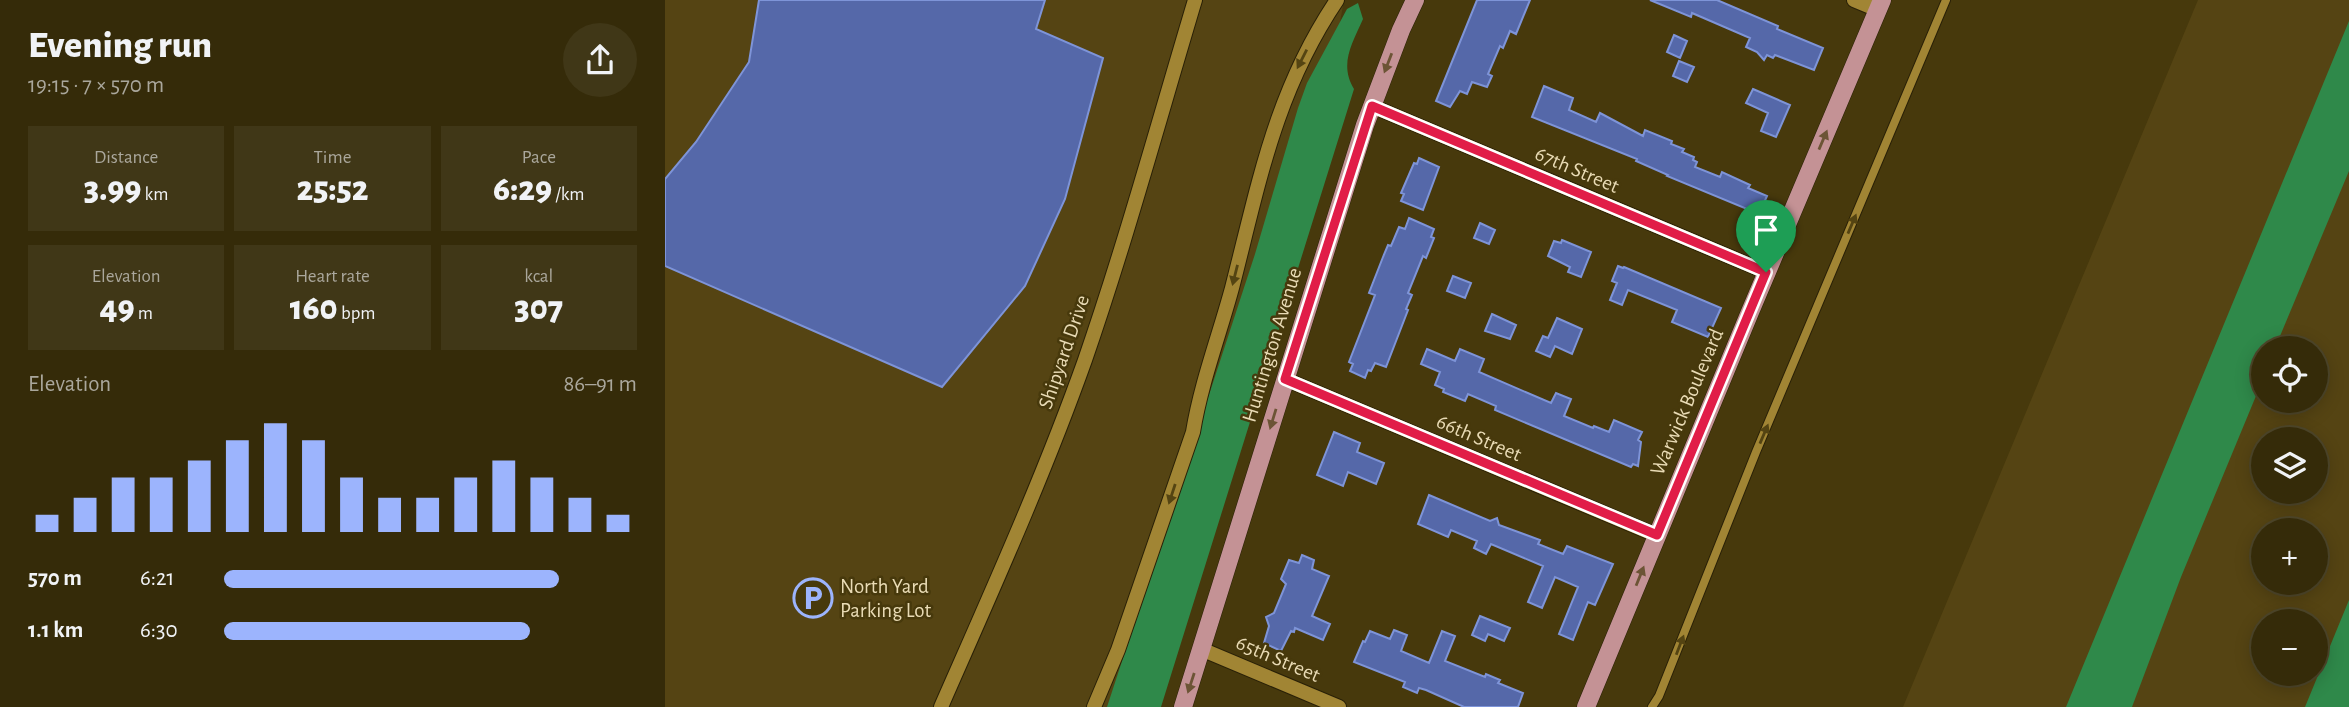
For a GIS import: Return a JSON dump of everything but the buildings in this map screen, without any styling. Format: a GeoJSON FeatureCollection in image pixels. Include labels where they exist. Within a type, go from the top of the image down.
{"type":"FeatureCollection","features":[{"type":"Feature","properties":{"kind":"main road","name":"Huntington Avenue"},"geometry":{"type":"LineString","coordinates":[[1183,707],[1372,106],[1415,0]]}},
{"type":"Feature","properties":{"kind":"main road","name":"Warwick Boulevard"},"geometry":{"type":"LineString","coordinates":[[1586,707],[1880,5]]}},
{"type":"Feature","properties":{"kind":"street","name":"Shipyard Drive"},"geometry":{"type":"LineString","coordinates":[[940,707],[1045,464],[1081,370],[1130,220],[1195,0]]}},
{"type":"Feature","properties":{"kind":"street"},"geometry":{"type":"LineString","coordinates":[[1094,707],[1118,650],[1193,432],[1263,159],[1278,114],[1313,38],[1337,0]]}},
{"type":"Feature","properties":{"kind":"street"},"geometry":{"type":"LineString","coordinates":[[1854,0],[1880,5]]}},
{"type":"Feature","properties":{"kind":"street","name":"67th Street"},"geometry":{"type":"LineString","coordinates":[[1372,106],[1766,272]]}},
{"type":"Feature","properties":{"kind":"street","name":"66th Street"},"geometry":{"type":"LineString","coordinates":[[1285,379],[1657,535]]}},
{"type":"Feature","properties":{"kind":"street","name":"65th Street"},"geometry":{"type":"LineString","coordinates":[[1201,649],[1339,707]]}},
{"type":"Feature","properties":{"kind":"lane"},"geometry":{"type":"LineString","coordinates":[[1652,707],[1659,696],[1753,460],[1947,0]]}},
{"type":"Feature","properties":{"kind":"shaded area"},"geometry":{"type":"Polygon","coordinates":[[[665,0],[1344,0],[1312,177],[1148,707],[665,707],[665,0]]]}},
{"type":"Feature","properties":{"kind":"shaded area"},"geometry":{"type":"Polygon","coordinates":[[[2198,0],[2349,0],[2349,707],[1903,707],[2198,0]]]}},
{"type":"Feature","properties":{"kind":"green space"},"geometry":{"type":"Polygon","coordinates":[[[1358,3],[1363,19],[1347,62],[1354,89],[1161,707],[1107,707],[1255,254],[1298,108],[1307,83],[1347,9],[1358,3]]]}},
{"type":"Feature","properties":{"kind":"green space"},"geometry":{"type":"Polygon","coordinates":[[[2349,21],[2349,171],[2280,336],[2251,336],[2251,408],[2181,577],[2132,707],[2066,707],[2349,21]]]}},
{"type":"Feature","properties":{"kind":"green space"},"geometry":{"type":"Polygon","coordinates":[[[2349,600],[2349,707],[2305,707],[2314,686],[2328,686],[2328,651],[2349,600]]]}},
{"type":"Feature","properties":{"kind":"place","name":"North Yard Parking Lot"},"geometry":{"type":"Point","coordinates":[813,598]}},
{"type":"Feature","properties":{"kind":"route"},"geometry":{"type":"LineString","coordinates":[[1372,106],[1766,272],[1657,535],[1285,379],[1372,106]]}}]}
